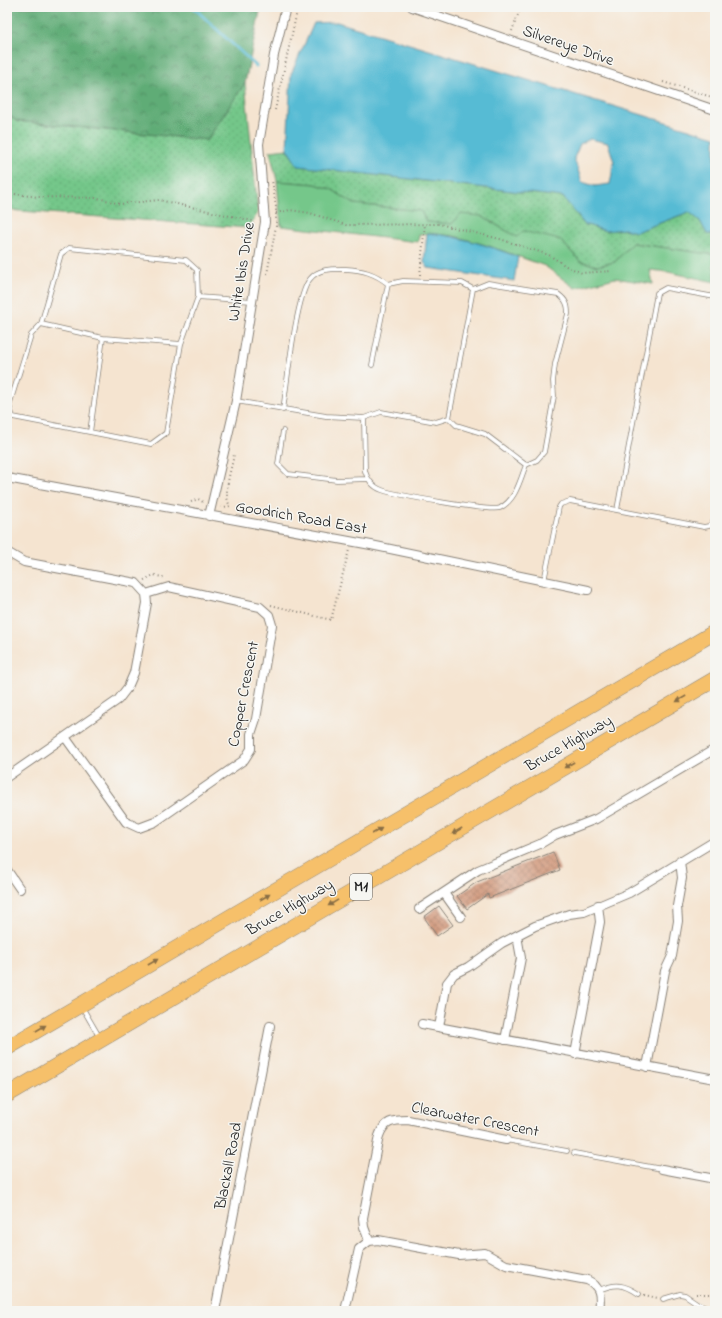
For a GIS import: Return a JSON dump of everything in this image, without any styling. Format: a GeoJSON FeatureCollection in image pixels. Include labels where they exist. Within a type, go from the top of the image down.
{"type":"FeatureCollection","features":[{"type":"Feature","properties":{"kind":"highway","name":"Bruce Highway"},"geometry":{"type":"LineString","coordinates":[[7,1048],[715,632]]}},
{"type":"Feature","properties":{"kind":"highway","name":"Bruce Highway"},"geometry":{"type":"LineString","coordinates":[[7,1095],[715,679]]}},
{"type":"Feature","properties":{"kind":"street","name":"White Ibis Drive"},"geometry":{"type":"LineString","coordinates":[[209,516],[236,401],[266,222],[259,144],[274,55],[286,7]]}},
{"type":"Feature","properties":{"kind":"street","name":"Silvereye Drive"},"geometry":{"type":"LineString","coordinates":[[412,7],[715,110]]}},
{"type":"Feature","properties":{"kind":"street","name":"Goodrich Road East"},"geometry":{"type":"LineString","coordinates":[[7,478],[352,542],[588,590]]}},
{"type":"Feature","properties":{"kind":"street"},"geometry":{"type":"LineString","coordinates":[[7,552],[24,562],[136,583],[146,594],[147,603],[134,673],[128,687],[118,700],[7,777]]}},
{"type":"Feature","properties":{"kind":"street","name":"Copper Crescent"},"geometry":{"type":"LineString","coordinates":[[64,737],[126,822],[139,828],[155,822],[238,765],[244,760],[251,749],[251,734],[256,719],[272,625],[269,615],[260,607],[169,587],[146,594]]}},
{"type":"Feature","properties":{"kind":"street"},"geometry":{"type":"LineString","coordinates":[[419,910],[466,877],[488,865],[596,819],[715,749]]}},
{"type":"Feature","properties":{"kind":"street"},"geometry":{"type":"LineString","coordinates":[[439,1028],[447,983],[451,976],[468,967],[502,943],[550,920],[573,913],[584,912],[629,893],[715,841]]}},
{"type":"Feature","properties":{"kind":"street"},"geometry":{"type":"LineString","coordinates":[[647,1067],[665,971],[672,956],[678,921],[677,906],[682,878],[680,862]]}},
{"type":"Feature","properties":{"kind":"street"},"geometry":{"type":"LineString","coordinates":[[7,870],[20,889]]}},
{"type":"Feature","properties":{"kind":"street"},"geometry":{"type":"LineString","coordinates":[[444,893],[461,917]]}},
{"type":"Feature","properties":{"kind":"street"},"geometry":{"type":"LineString","coordinates":[[575,1054],[600,922],[598,905]]}},
{"type":"Feature","properties":{"kind":"street"},"geometry":{"type":"LineString","coordinates":[[505,1040],[521,958],[521,949],[517,936]]}},
{"type":"Feature","properties":{"kind":"street"},"geometry":{"type":"LineString","coordinates":[[422,1024],[575,1054],[715,1079]]}},
{"type":"Feature","properties":{"kind":"street","name":"Blackall Road"},"geometry":{"type":"LineString","coordinates":[[215,1311],[270,1026]]}},
{"type":"Feature","properties":{"kind":"street","name":"Clearwater Crescent"},"geometry":{"type":"LineString","coordinates":[[369,1241],[364,1227],[363,1218],[379,1136],[386,1124],[391,1121],[408,1120],[506,1140]]}},
{"type":"Feature","properties":{"kind":"street"},"geometry":{"type":"LineString","coordinates":[[662,1169],[715,1179]]}},
{"type":"Feature","properties":{"kind":"street"},"geometry":{"type":"LineString","coordinates":[[345,1311],[357,1254],[363,1244],[369,1241],[378,1240],[467,1256],[485,1253],[506,1264],[587,1280],[592,1282],[599,1290],[599,1311]]}},
{"type":"Feature","properties":{"kind":"lane"},"geometry":{"type":"LineString","coordinates":[[69,248],[186,260],[197,270],[198,297],[181,344],[166,433],[150,444],[13,417],[9,406],[31,335],[41,324],[61,254],[69,248]]}},
{"type":"Feature","properties":{"kind":"lane"},"geometry":{"type":"LineString","coordinates":[[283,410],[294,332],[305,287],[310,279],[323,269],[359,270],[378,276],[388,284],[403,281],[462,283],[473,289]]}},
{"type":"Feature","properties":{"kind":"lane"},"geometry":{"type":"LineString","coordinates":[[283,431],[278,464],[288,474],[337,480],[367,479],[381,490],[482,509],[500,509],[514,496],[526,465],[537,460],[544,452],[554,396],[553,381],[555,364],[568,314],[568,306],[564,298],[558,294],[488,283],[473,289]]}},
{"type":"Feature","properties":{"kind":"lane"},"geometry":{"type":"LineString","coordinates":[[372,366],[388,284]]}},
{"type":"Feature","properties":{"kind":"lane"},"geometry":{"type":"LineString","coordinates":[[617,510],[657,293],[666,288],[715,297]]}},
{"type":"Feature","properties":{"kind":"lane"},"geometry":{"type":"LineString","coordinates":[[449,418],[473,289]]}},
{"type":"Feature","properties":{"kind":"lane"},"geometry":{"type":"LineString","coordinates":[[198,297],[252,301]]}},
{"type":"Feature","properties":{"kind":"lane"},"geometry":{"type":"LineString","coordinates":[[41,324],[103,338],[181,344]]}},
{"type":"Feature","properties":{"kind":"lane"},"geometry":{"type":"LineString","coordinates":[[90,432],[103,338]]}},
{"type":"Feature","properties":{"kind":"lane"},"geometry":{"type":"LineString","coordinates":[[236,401],[326,416],[364,418],[381,412],[436,422],[449,418]]}},
{"type":"Feature","properties":{"kind":"lane"},"geometry":{"type":"LineString","coordinates":[[364,418],[363,450],[367,479]]}},
{"type":"Feature","properties":{"kind":"lane"},"geometry":{"type":"LineString","coordinates":[[449,418],[456,425],[485,434],[526,465]]}},
{"type":"Feature","properties":{"kind":"lane"},"geometry":{"type":"LineString","coordinates":[[544,581],[559,507],[561,504],[570,501],[704,527],[709,526],[715,520]]}},
{"type":"Feature","properties":{"kind":"lane"},"geometry":{"type":"LineString","coordinates":[[80,1005],[101,1040]]}},
{"type":"Feature","properties":{"kind":"lane","name":"Clearwater Crescent"},"geometry":{"type":"LineString","coordinates":[[506,1140],[567,1151]]}},
{"type":"Feature","properties":{"kind":"lane"},"geometry":{"type":"LineString","coordinates":[[574,1153],[662,1169]]}},
{"type":"Feature","properties":{"kind":"lane"},"geometry":{"type":"LineString","coordinates":[[599,1290],[618,1284],[627,1286],[639,1294]]}},
{"type":"Feature","properties":{"kind":"lane"},"geometry":{"type":"LineString","coordinates":[[663,1299],[680,1294],[715,1311]]}},
{"type":"Feature","properties":{"kind":"path"},"geometry":{"type":"LineString","coordinates":[[273,118],[298,7]]}},
{"type":"Feature","properties":{"kind":"path"},"geometry":{"type":"LineString","coordinates":[[512,32],[521,7]]}},
{"type":"Feature","properties":{"kind":"path"},"geometry":{"type":"LineString","coordinates":[[266,280],[276,226],[276,214],[271,177]]}},
{"type":"Feature","properties":{"kind":"path"},"geometry":{"type":"LineString","coordinates":[[7,193],[52,198],[98,198],[120,204],[159,200],[252,221],[253,244],[262,244]]}},
{"type":"Feature","properties":{"kind":"path"},"geometry":{"type":"LineString","coordinates":[[276,214],[290,210],[310,213],[346,225],[439,224],[500,239],[549,255],[566,266],[582,273],[612,271]]}},
{"type":"Feature","properties":{"kind":"path"},"geometry":{"type":"LineString","coordinates":[[420,282],[425,224]]}},
{"type":"Feature","properties":{"kind":"path"},"geometry":{"type":"LineString","coordinates":[[185,503],[198,499],[202,502],[227,507],[230,506],[227,492],[235,447]]}},
{"type":"Feature","properties":{"kind":"path"},"geometry":{"type":"LineString","coordinates":[[271,605],[331,620],[352,542]]}},
{"type":"Feature","properties":{"kind":"path"},"geometry":{"type":"LineString","coordinates":[[136,583],[154,575],[169,579]]}},
{"type":"Feature","properties":{"kind":"path"},"geometry":{"type":"LineString","coordinates":[[639,1294],[663,1299]]}},
{"type":"Feature","properties":{"kind":"path"},"geometry":{"type":"LineString","coordinates":[[690,1298],[696,1294],[715,1294]]}},
{"type":"Feature","properties":{"kind":"green space"},"geometry":{"type":"Polygon","coordinates":[[[7,7],[261,7],[245,83],[207,140],[16,121],[7,113],[7,7]]]}},
{"type":"Feature","properties":{"kind":"green space"},"geometry":{"type":"Polygon","coordinates":[[[245,83],[258,213],[248,228],[7,210],[7,113],[16,121],[207,140],[245,83]]]}},
{"type":"Feature","properties":{"kind":"green space"},"geometry":{"type":"Polygon","coordinates":[[[287,149],[298,166],[563,197],[584,224],[606,231],[624,229],[636,232],[689,212],[700,221],[707,234],[715,235],[715,255],[632,243],[615,262],[597,266],[580,261],[560,240],[517,237],[481,216],[453,224],[426,222],[421,211],[354,204],[331,189],[315,184],[277,181],[270,151],[287,149]]]}},
{"type":"Feature","properties":{"kind":"green space"},"geometry":{"type":"Polygon","coordinates":[[[277,181],[315,184],[331,189],[354,204],[421,211],[426,222],[452,224],[460,214],[481,216],[517,237],[523,231],[560,240],[580,261],[597,266],[615,262],[632,243],[715,255],[713,267],[715,268],[715,282],[668,272],[650,270],[653,284],[615,278],[575,288],[545,266],[489,246],[454,236],[427,233],[419,235],[418,242],[281,226],[277,181]]]}},
{"type":"Feature","properties":{"kind":"water"},"geometry":{"type":"Polygon","coordinates":[[[337,22],[715,137],[715,235],[707,234],[700,221],[689,212],[636,232],[624,229],[606,231],[584,224],[563,197],[298,166],[287,149],[291,74],[314,23],[337,22]],[[590,139],[580,144],[574,158],[582,182],[595,186],[610,184],[614,162],[608,143],[590,139]]]}},
{"type":"Feature","properties":{"kind":"water"},"geometry":{"type":"Polygon","coordinates":[[[427,233],[450,236],[473,242],[518,257],[514,281],[428,268],[424,262],[427,233]]]}},
{"type":"Feature","properties":{"kind":"building"},"geometry":{"type":"Polygon","coordinates":[[[553,852],[560,870],[489,898],[488,894],[467,909],[457,896],[477,882],[553,852]]]}},
{"type":"Feature","properties":{"kind":"building"},"geometry":{"type":"Polygon","coordinates":[[[439,906],[453,925],[437,936],[424,917],[439,906]]]}},
{"type":"Feature","properties":{"kind":"waterway"},"geometry":{"type":"LineString","coordinates":[[193,7],[256,66]]}}]}
